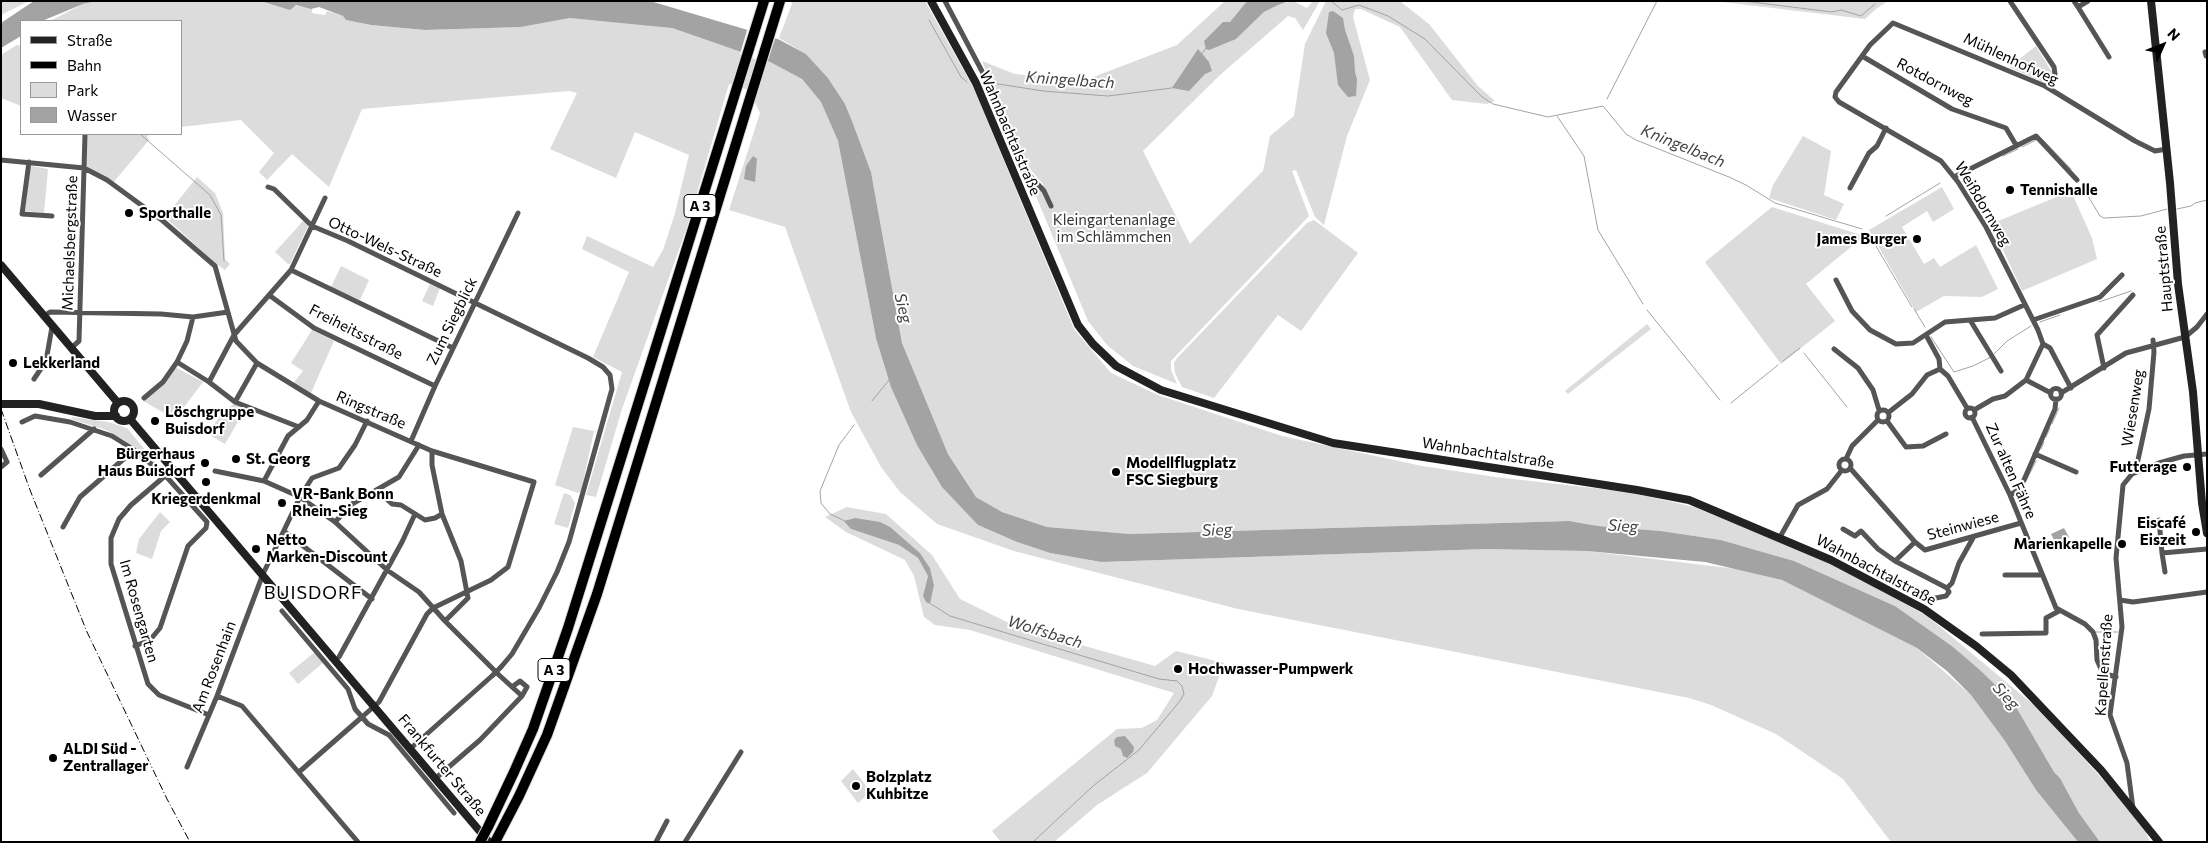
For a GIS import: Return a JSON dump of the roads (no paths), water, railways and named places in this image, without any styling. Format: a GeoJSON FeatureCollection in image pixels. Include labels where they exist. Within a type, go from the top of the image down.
{"type":"FeatureCollection","features":[{"type":"Feature","properties":{"kind":"highway","name":"A 3"},"geometry":{"type":"LineString","coordinates":[[480,842],[514,772],[536,720],[568,628],[764,1]]}},
{"type":"Feature","properties":{"kind":"highway","name":"A 3"},"geometry":{"type":"LineString","coordinates":[[493,840],[524,788],[547,735],[596,594],[780,1]]}},
{"type":"Feature","properties":{"kind":"main road","name":"Wahnbachtalstraße"},"geometry":{"type":"LineString","coordinates":[[931,1],[976,83],[1078,325],[1093,344],[1116,366],[1161,390],[1332,443],[1637,490],[1689,500],[1831,560],[1924,609],[1976,646],[2011,675],[2133,808],[2159,842]]}},
{"type":"Feature","properties":{"kind":"main road","name":"Hauptstraße"},"geometry":{"type":"LineString","coordinates":[[2151,1],[2167,149],[2178,284],[2207,533]]}},
{"type":"Feature","properties":{"kind":"main road"},"geometry":{"type":"LineString","coordinates":[[1,265],[118,403]]}},
{"type":"Feature","properties":{"kind":"main road"},"geometry":{"type":"LineString","coordinates":[[2,404],[39,404],[95,416],[116,416],[124,421],[130,419],[134,411],[133,405],[124,400],[118,403],[114,407],[116,416]]}},
{"type":"Feature","properties":{"kind":"main road","name":"Frankfurter Straße"},"geometry":{"type":"LineString","coordinates":[[130,419],[410,749],[493,840]]}},
{"type":"Feature","properties":{"kind":"street"},"geometry":{"type":"LineString","coordinates":[[946,1],[994,94],[1021,166],[1044,191],[1051,206]]}},
{"type":"Feature","properties":{"kind":"street"},"geometry":{"type":"LineString","coordinates":[[2010,1],[2054,67],[2055,74],[2048,87]]}},
{"type":"Feature","properties":{"kind":"street"},"geometry":{"type":"LineString","coordinates":[[2074,1],[2109,57]]}},
{"type":"Feature","properties":{"kind":"street"},"geometry":{"type":"LineString","coordinates":[[2078,7],[2088,1]]}},
{"type":"Feature","properties":{"kind":"street","name":"Mühlenhofweg"},"geometry":{"type":"LineString","coordinates":[[1862,56],[1894,23],[1975,55],[1979,60],[2048,87],[2135,141],[2155,150],[2167,149]]}},
{"type":"Feature","properties":{"kind":"street","name":"Weißdornweg"},"geometry":{"type":"LineString","coordinates":[[1862,56],[1836,92],[1835,97],[1839,102],[1941,161],[1954,176],[1986,227],[2033,320],[2043,344],[2050,348],[2072,388]]}},
{"type":"Feature","properties":{"kind":"street","name":"Rotdornweg"},"geometry":{"type":"LineString","coordinates":[[1862,56],[1952,109],[2006,128],[2013,136],[2016,145]]}},
{"type":"Feature","properties":{"kind":"street"},"geometry":{"type":"LineString","coordinates":[[1850,188],[1868,153],[1877,146],[1886,128]]}},
{"type":"Feature","properties":{"kind":"street","name":"Michaelsbergstraße"},"geometry":{"type":"LineString","coordinates":[[71,348],[79,341],[85,135]]}},
{"type":"Feature","properties":{"kind":"street"},"geometry":{"type":"LineString","coordinates":[[1954,176],[2036,136],[2077,180]]}},
{"type":"Feature","properties":{"kind":"street"},"geometry":{"type":"LineString","coordinates":[[1,160],[84,168]]}},
{"type":"Feature","properties":{"kind":"street"},"geometry":{"type":"LineString","coordinates":[[29,162],[22,214],[52,216]]}},
{"type":"Feature","properties":{"kind":"street","name":"Ringstraße"},"geometry":{"type":"LineString","coordinates":[[84,168],[107,180],[163,221],[215,266],[236,341],[257,363],[319,401],[432,451],[534,482],[508,567],[491,580],[466,592]]}},
{"type":"Feature","properties":{"kind":"street","name":"Otto-Wels-Straße"},"geometry":{"type":"LineString","coordinates":[[268,187],[312,226],[338,239],[348,241],[604,367],[612,382],[583,496],[560,564],[539,608],[512,654],[501,667],[410,749]]}},
{"type":"Feature","properties":{"kind":"street"},"geometry":{"type":"LineString","coordinates":[[209,382],[234,334],[291,270],[325,198]]}},
{"type":"Feature","properties":{"kind":"street","name":"Zum Siegblick"},"geometry":{"type":"LineString","coordinates":[[411,441],[474,302],[518,212]]}},
{"type":"Feature","properties":{"kind":"street"},"geometry":{"type":"LineString","coordinates":[[291,270],[453,348]]}},
{"type":"Feature","properties":{"kind":"street"},"geometry":{"type":"LineString","coordinates":[[2033,320],[2100,297],[2122,275]]}},
{"type":"Feature","properties":{"kind":"street"},"geometry":{"type":"LineString","coordinates":[[1836,280],[1852,311],[1870,330],[1896,344],[1913,343],[1945,322],[1995,318],[2024,305]]}},
{"type":"Feature","properties":{"kind":"street","name":"Freiheitsstraße"},"geometry":{"type":"LineString","coordinates":[[269,295],[314,328],[435,386]]}},
{"type":"Feature","properties":{"kind":"street"},"geometry":{"type":"LineString","coordinates":[[2104,368],[2097,335],[2133,295]]}},
{"type":"Feature","properties":{"kind":"street"},"geometry":{"type":"LineString","coordinates":[[44,316],[50,312],[161,314],[193,317],[228,312]]}},
{"type":"Feature","properties":{"kind":"street"},"geometry":{"type":"LineString","coordinates":[[2056,400],[2061,397],[2062,393],[2126,353],[2153,342],[2185,336],[2197,327],[2207,314]]}},
{"type":"Feature","properties":{"kind":"street"},"geometry":{"type":"LineString","coordinates":[[144,398],[163,382],[177,362],[187,341],[193,317]]}},
{"type":"Feature","properties":{"kind":"street"},"geometry":{"type":"LineString","coordinates":[[1970,320],[2001,371]]}},
{"type":"Feature","properties":{"kind":"street"},"geometry":{"type":"LineString","coordinates":[[34,379],[46,361],[52,327]]}},
{"type":"Feature","properties":{"kind":"street"},"geometry":{"type":"LineString","coordinates":[[1926,335],[1939,359],[1940,369],[1948,376],[1967,408],[1974,410]]}},
{"type":"Feature","properties":{"kind":"street","name":"Wiesenweg"},"geometry":{"type":"LineString","coordinates":[[2132,474],[2138,460],[2149,409],[2153,342]]}},
{"type":"Feature","properties":{"kind":"street"},"geometry":{"type":"LineString","coordinates":[[1972,417],[1974,410],[1993,399],[2006,396],[2026,380],[2043,344]]}},
{"type":"Feature","properties":{"kind":"street"},"geometry":{"type":"LineString","coordinates":[[1834,350],[1858,368],[1872,390],[1879,410],[1877,414],[1878,420]]}},
{"type":"Feature","properties":{"kind":"street"},"geometry":{"type":"LineString","coordinates":[[177,362],[209,382],[235,402],[299,427]]}},
{"type":"Feature","properties":{"kind":"street"},"geometry":{"type":"LineString","coordinates":[[235,402],[257,363]]}},
{"type":"Feature","properties":{"kind":"street"},"geometry":{"type":"LineString","coordinates":[[1940,369],[1927,375],[1912,394],[1888,412],[1887,421],[1904,449],[1923,446],[1946,434]]}},
{"type":"Feature","properties":{"kind":"street"},"geometry":{"type":"LineString","coordinates":[[2026,380],[2051,393],[2052,397],[2056,400]]}},
{"type":"Feature","properties":{"kind":"street"},"geometry":{"type":"LineString","coordinates":[[2051,393],[2056,389],[2062,393]]}},
{"type":"Feature","properties":{"kind":"street"},"geometry":{"type":"LineString","coordinates":[[2010,495],[2020,489],[2055,409],[2056,400]]}},
{"type":"Feature","properties":{"kind":"street"},"geometry":{"type":"LineString","coordinates":[[264,481],[288,436],[307,420],[319,401]]}},
{"type":"Feature","properties":{"kind":"street","name":"Zur alten Fähre"},"geometry":{"type":"LineString","coordinates":[[1967,408],[1965,415],[1972,417],[2010,495],[2058,611]]}},
{"type":"Feature","properties":{"kind":"street"},"geometry":{"type":"LineString","coordinates":[[1879,410],[1888,412]]}},
{"type":"Feature","properties":{"kind":"street"},"geometry":{"type":"LineString","coordinates":[[22,422],[35,416],[70,422],[112,436],[134,450],[182,492],[207,526],[188,546],[160,628],[150,640],[135,646]]}},
{"type":"Feature","properties":{"kind":"street"},"geometry":{"type":"LineString","coordinates":[[1842,470],[1839,466],[1840,462],[1846,459],[1852,446],[1878,420]]}},
{"type":"Feature","properties":{"kind":"street"},"geometry":{"type":"LineString","coordinates":[[1878,420],[1881,422],[1887,421]]}},
{"type":"Feature","properties":{"kind":"street","name":"Am Rosenhain"},"geometry":{"type":"LineString","coordinates":[[187,767],[217,696],[263,574],[285,532],[300,497],[312,478],[339,468],[355,445],[367,421]]}},
{"type":"Feature","properties":{"kind":"street"},"geometry":{"type":"LineString","coordinates":[[41,474],[94,429]]}},
{"type":"Feature","properties":{"kind":"street"},"geometry":{"type":"LineString","coordinates":[[335,522],[352,504],[399,477],[419,445]]}},
{"type":"Feature","properties":{"kind":"street"},"geometry":{"type":"LineString","coordinates":[[1,449],[10,463],[1,467]]}},
{"type":"Feature","properties":{"kind":"street"},"geometry":{"type":"LineString","coordinates":[[63,528],[80,497],[134,450]]}},
{"type":"Feature","properties":{"kind":"street"},"geometry":{"type":"LineString","coordinates":[[432,451],[432,465],[442,514],[461,561],[468,598],[445,621]]}},
{"type":"Feature","properties":{"kind":"street"},"geometry":{"type":"LineString","coordinates":[[2035,454],[2076,472]]}},
{"type":"Feature","properties":{"kind":"street"},"geometry":{"type":"LineString","coordinates":[[2132,474],[2170,459],[2207,454]]}},
{"type":"Feature","properties":{"kind":"street"},"geometry":{"type":"LineString","coordinates":[[1842,470],[1846,471],[1850,468],[1850,462],[1846,459]]}},
{"type":"Feature","properties":{"kind":"street","name":"Steinwiese"},"geometry":{"type":"LineString","coordinates":[[1850,468],[1914,542],[1925,550],[2021,524]]}},
{"type":"Feature","properties":{"kind":"street","name":"Im Rosengarten"},"geometry":{"type":"LineString","coordinates":[[172,470],[125,511],[119,519],[111,538],[111,564],[135,646],[146,679],[153,690],[159,695],[209,715]]}},
{"type":"Feature","properties":{"kind":"street"},"geometry":{"type":"LineString","coordinates":[[1780,537],[1798,505],[1827,489],[1842,470]]}},
{"type":"Feature","properties":{"kind":"street"},"geometry":{"type":"LineString","coordinates":[[214,471],[264,481],[300,497],[335,522],[387,570],[419,592],[445,621],[522,696]]}},
{"type":"Feature","properties":{"kind":"street","name":"Kapellenstraße"},"geometry":{"type":"LineString","coordinates":[[2132,474],[2123,486],[2118,521],[2116,558],[2122,627],[2110,715],[2127,762],[2133,808]]}},
{"type":"Feature","properties":{"kind":"street"},"geometry":{"type":"LineString","coordinates":[[377,490],[392,504],[401,505],[425,520],[442,514]]}},
{"type":"Feature","properties":{"kind":"street"},"geometry":{"type":"LineString","coordinates":[[339,657],[402,542],[414,514]]}},
{"type":"Feature","properties":{"kind":"street"},"geometry":{"type":"LineString","coordinates":[[2159,520],[2165,572]]}},
{"type":"Feature","properties":{"kind":"street"},"geometry":{"type":"LineString","coordinates":[[1843,529],[1856,536],[1861,531],[1878,549],[1895,561],[1947,588]]}},
{"type":"Feature","properties":{"kind":"street"},"geometry":{"type":"LineString","coordinates":[[285,532],[372,599]]}},
{"type":"Feature","properties":{"kind":"street"},"geometry":{"type":"LineString","coordinates":[[1947,588],[1952,583],[1959,563],[1973,537]]}},
{"type":"Feature","properties":{"kind":"street","name":"Steinwiese"},"geometry":{"type":"LineString","coordinates":[[1895,561],[1914,542]]}},
{"type":"Feature","properties":{"kind":"street"},"geometry":{"type":"LineString","coordinates":[[2162,553],[2207,550]]}},
{"type":"Feature","properties":{"kind":"street"},"geometry":{"type":"LineString","coordinates":[[2004,575],[2042,574]]}},
{"type":"Feature","properties":{"kind":"street"},"geometry":{"type":"LineString","coordinates":[[1931,599],[1946,596],[1949,592],[1947,588]]}},
{"type":"Feature","properties":{"kind":"street"},"geometry":{"type":"LineString","coordinates":[[299,772],[379,702],[427,614],[433,608],[466,592]]}},
{"type":"Feature","properties":{"kind":"street"},"geometry":{"type":"LineString","coordinates":[[2120,600],[2134,602],[2207,592]]}},
{"type":"Feature","properties":{"kind":"street","name":"Frankfurter Straße"},"geometry":{"type":"LineString","coordinates":[[282,611],[348,689],[355,709],[368,724],[389,735],[454,813]]}},
{"type":"Feature","properties":{"kind":"street"},"geometry":{"type":"LineString","coordinates":[[1982,634],[2046,633],[2046,618],[2058,611],[2085,624],[2093,632],[2096,640],[2097,660],[2101,669],[2106,674],[2116,677]]}},
{"type":"Feature","properties":{"kind":"street"},"geometry":{"type":"LineString","coordinates":[[436,778],[480,740],[522,696],[527,686],[520,681],[512,687]]}},
{"type":"Feature","properties":{"kind":"street"},"geometry":{"type":"LineString","coordinates":[[217,696],[242,706],[358,842]]}},
{"type":"Feature","properties":{"kind":"street"},"geometry":{"type":"LineString","coordinates":[[685,842],[740,752]]}},
{"type":"Feature","properties":{"kind":"street"},"geometry":{"type":"LineString","coordinates":[[656,842],[667,821]]}},
{"type":"Feature","properties":{"kind":"water"},"geometry":{"type":"Polygon","coordinates":[[[34,1],[97,1],[83,4],[44,20],[20,20],[20,37],[1,48],[1,23],[34,1]]]}},
{"type":"Feature","properties":{"kind":"water","name":"Sieg"},"geometry":{"type":"Polygon","coordinates":[[[261,1],[650,1],[778,39],[806,54],[828,78],[845,104],[871,172],[902,343],[948,454],[976,497],[1002,512],[1047,527],[1130,534],[1569,521],[1721,540],[1794,561],[1895,606],[1953,647],[1981,671],[2013,702],[2054,772],[2060,778],[2079,813],[2100,842],[2078,842],[2036,790],[2005,741],[1971,695],[1947,671],[1917,648],[1782,580],[1705,562],[1587,551],[1487,549],[1101,562],[1050,553],[1017,542],[978,525],[942,487],[917,445],[891,387],[876,338],[838,141],[821,102],[802,79],[770,62],[672,28],[570,18],[521,27],[425,30],[371,25],[346,20],[343,16],[319,7],[311,9],[296,5],[290,10],[261,1]]]}},
{"type":"Feature","properties":{"kind":"water"},"geometry":{"type":"Polygon","coordinates":[[[1247,1],[1290,1],[1264,12],[1236,39],[1209,50],[1206,49],[1204,41],[1223,22],[1230,22],[1247,1]]]}},
{"type":"Feature","properties":{"kind":"water"},"geometry":{"type":"Polygon","coordinates":[[[1333,11],[1343,18],[1354,56],[1357,79],[1356,96],[1348,97],[1338,85],[1334,53],[1326,33],[1329,12],[1333,11]]]}},
{"type":"Feature","properties":{"kind":"water"},"geometry":{"type":"Polygon","coordinates":[[[1198,49],[1209,62],[1212,71],[1205,74],[1189,91],[1172,88],[1198,49]]]}},
{"type":"Feature","properties":{"kind":"water"},"geometry":{"type":"Polygon","coordinates":[[[753,156],[757,159],[755,182],[744,179],[746,166],[753,156]]]}},
{"type":"Feature","properties":{"kind":"water"},"geometry":{"type":"Polygon","coordinates":[[[855,518],[880,522],[890,527],[920,553],[930,568],[934,585],[930,604],[926,602],[923,596],[928,576],[918,558],[899,545],[851,529],[844,521],[855,518]]]}},
{"type":"Feature","properties":{"kind":"water"},"geometry":{"type":"Polygon","coordinates":[[[2064,528],[2069,537],[2060,543],[2054,540],[2051,534],[2064,528]]]}},
{"type":"Feature","properties":{"kind":"water"},"geometry":{"type":"Polygon","coordinates":[[[1125,736],[1134,747],[1133,752],[1127,758],[1123,756],[1121,749],[1115,746],[1114,740],[1117,737],[1125,736]]]}},
{"type":"Feature","properties":{"kind":"waterway","name":"Kningelbach"},"geometry":{"type":"LineString","coordinates":[[1331,1],[1342,10],[1359,5],[1388,16],[1425,39],[1482,97],[1493,104],[1548,117],[1603,106],[1626,134],[1636,140],[1729,177],[1775,203],[1862,229]]}},
{"type":"Feature","properties":{"kind":"waterway"},"geometry":{"type":"LineString","coordinates":[[1607,99],[1657,1]]}},
{"type":"Feature","properties":{"kind":"waterway"},"geometry":{"type":"LineString","coordinates":[[1743,1],[1832,12],[1841,10],[1861,16],[1875,4]]}},
{"type":"Feature","properties":{"kind":"waterway","name":"Kningelbach"},"geometry":{"type":"LineString","coordinates":[[929,20],[961,77],[967,82]]}},
{"type":"Feature","properties":{"kind":"waterway","name":"Kningelbach"},"geometry":{"type":"LineString","coordinates":[[1201,55],[1206,48]]}},
{"type":"Feature","properties":{"kind":"waterway","name":"Kningelbach"},"geometry":{"type":"LineString","coordinates":[[992,83],[1043,91],[1108,96],[1172,88]]}},
{"type":"Feature","properties":{"kind":"waterway"},"geometry":{"type":"LineString","coordinates":[[1557,116],[1584,156],[1598,230],[1643,304]]}},
{"type":"Feature","properties":{"kind":"waterway"},"geometry":{"type":"LineString","coordinates":[[141,135],[210,195],[221,215],[224,261]]}},
{"type":"Feature","properties":{"kind":"waterway","name":"Kningelbach"},"geometry":{"type":"LineString","coordinates":[[2041,138],[2071,169]]}},
{"type":"Feature","properties":{"kind":"waterway","name":"Kningelbach"},"geometry":{"type":"LineString","coordinates":[[2022,147],[2036,140]]}},
{"type":"Feature","properties":{"kind":"waterway","name":"Kningelbach"},"geometry":{"type":"LineString","coordinates":[[2003,156],[2018,149]]}},
{"type":"Feature","properties":{"kind":"waterway","name":"Kningelbach"},"geometry":{"type":"LineString","coordinates":[[1886,216],[1940,183]]}},
{"type":"Feature","properties":{"kind":"waterway","name":"Kningelbach"},"geometry":{"type":"LineString","coordinates":[[2085,191],[2100,216],[2104,218],[2141,216],[2167,209]]}},
{"type":"Feature","properties":{"kind":"waterway","name":"Kningelbach"},"geometry":{"type":"LineString","coordinates":[[2177,209],[2207,200]]}},
{"type":"Feature","properties":{"kind":"waterway"},"geometry":{"type":"LineString","coordinates":[[1870,236],[1912,307]]}},
{"type":"Feature","properties":{"kind":"waterway"},"geometry":{"type":"LineString","coordinates":[[2099,302],[2131,291]]}},
{"type":"Feature","properties":{"kind":"waterway"},"geometry":{"type":"LineString","coordinates":[[1914,309],[1925,327]]}},
{"type":"Feature","properties":{"kind":"waterway"},"geometry":{"type":"LineString","coordinates":[[1647,310],[1720,400]]}},
{"type":"Feature","properties":{"kind":"waterway"},"geometry":{"type":"LineString","coordinates":[[2040,322],[2060,315]]}},
{"type":"Feature","properties":{"kind":"waterway"},"geometry":{"type":"LineString","coordinates":[[1994,354],[2007,341],[2031,326]]}},
{"type":"Feature","properties":{"kind":"waterway"},"geometry":{"type":"LineString","coordinates":[[1931,337],[1954,372],[1973,366],[1991,357]]}},
{"type":"Feature","properties":{"kind":"waterway"},"geometry":{"type":"LineString","coordinates":[[1783,361],[1800,348]]}},
{"type":"Feature","properties":{"kind":"waterway"},"geometry":{"type":"LineString","coordinates":[[1804,353],[1847,407]]}},
{"type":"Feature","properties":{"kind":"waterway"},"geometry":{"type":"LineString","coordinates":[[1731,403],[1778,365]]}},
{"type":"Feature","properties":{"kind":"waterway","name":"Wolfsbach"},"geometry":{"type":"LineString","coordinates":[[872,401],[889,380]]}},
{"type":"Feature","properties":{"kind":"waterway"},"geometry":{"type":"LineString","coordinates":[[2052,424],[2059,408]]}},
{"type":"Feature","properties":{"kind":"waterway","name":"Wolfsbach"},"geometry":{"type":"LineString","coordinates":[[845,521],[830,514],[821,503],[820,491],[839,445],[854,425]]}},
{"type":"Feature","properties":{"kind":"waterway"},"geometry":{"type":"LineString","coordinates":[[2046,437],[2050,428]]}},
{"type":"Feature","properties":{"kind":"waterway"},"geometry":{"type":"LineString","coordinates":[[2041,449],[2044,442]]}},
{"type":"Feature","properties":{"kind":"waterway"},"geometry":{"type":"LineString","coordinates":[[2026,481],[2036,461]]}},
{"type":"Feature","properties":{"kind":"waterway"},"geometry":{"type":"LineString","coordinates":[[2021,494],[2024,487]]}},
{"type":"Feature","properties":{"kind":"waterway","name":"Wolfsbach"},"geometry":{"type":"LineString","coordinates":[[931,604],[950,616],[1159,679],[1177,681],[1182,686],[1184,694],[1180,701],[1139,750],[1093,786],[1033,842]]}},
{"type":"Feature","properties":{"kind":"waterway"},"geometry":{"type":"LineString","coordinates":[[2096,632],[2118,632]]}},
{"type":"Feature","properties":{"kind":"railway"},"geometry":{"type":"LineString","coordinates":[[1,409],[30,490],[87,632],[167,799],[190,842]]}},
{"type":"Feature","properties":{"kind":"place","name":"Tennishalle"},"geometry":{"type":"Point","coordinates":[2010,190]}},
{"type":"Feature","properties":{"kind":"place","name":"Sporthalle"},"geometry":{"type":"Point","coordinates":[129,213]}},
{"type":"Feature","properties":{"kind":"place","name":"James Burger"},"geometry":{"type":"Point","coordinates":[1917,239]}},
{"type":"Feature","properties":{"kind":"place","name":"Lekkerland"},"geometry":{"type":"Point","coordinates":[13,363]}},
{"type":"Feature","properties":{"kind":"place","name":"Löschgruppe Buisdorf"},"geometry":{"type":"Point","coordinates":[155,421]}},
{"type":"Feature","properties":{"kind":"place","name":"St. Georg"},"geometry":{"type":"Point","coordinates":[236,459]}},
{"type":"Feature","properties":{"kind":"place","name":"Bürgerhaus Haus Buisdorf"},"geometry":{"type":"Point","coordinates":[205,463]}},
{"type":"Feature","properties":{"kind":"place","name":"Futterage"},"geometry":{"type":"Point","coordinates":[2187,467]}},
{"type":"Feature","properties":{"kind":"place","name":"Modellflugplatz FSC Siegburg"},"geometry":{"type":"Point","coordinates":[1116,472]}},
{"type":"Feature","properties":{"kind":"place","name":"Kriegerdenkmal"},"geometry":{"type":"Point","coordinates":[206,482]}},
{"type":"Feature","properties":{"kind":"place","name":"VR-Bank Bonn Rhein-Sieg"},"geometry":{"type":"Point","coordinates":[282,503]}},
{"type":"Feature","properties":{"kind":"place","name":"Eiscafé Eiszeit"},"geometry":{"type":"Point","coordinates":[2196,532]}},
{"type":"Feature","properties":{"kind":"place","name":"Marienkapelle"},"geometry":{"type":"Point","coordinates":[2122,544]}},
{"type":"Feature","properties":{"kind":"place","name":"Netto Marken-Discount"},"geometry":{"type":"Point","coordinates":[256,549]}},
{"type":"Feature","properties":{"kind":"place","name":"Hochwasser-Pumpwerk"},"geometry":{"type":"Point","coordinates":[1178,669]}},
{"type":"Feature","properties":{"kind":"place","name":"ALDI Süd - Zentrallager"},"geometry":{"type":"Point","coordinates":[53,758]}},
{"type":"Feature","properties":{"kind":"place","name":"Bolzplatz Kuhbitze"},"geometry":{"type":"Point","coordinates":[856,786]}},
{"type":"Feature","properties":{"kind":"district","name":"BUISDORF"},"geometry":{"type":"Point","coordinates":[313,593]}},
{"type":"Feature","properties":{"kind":"park label","name":"Kleingartenanlage im Schlämmchen"},"geometry":{"type":"Point","coordinates":[1114,228]}}]}
